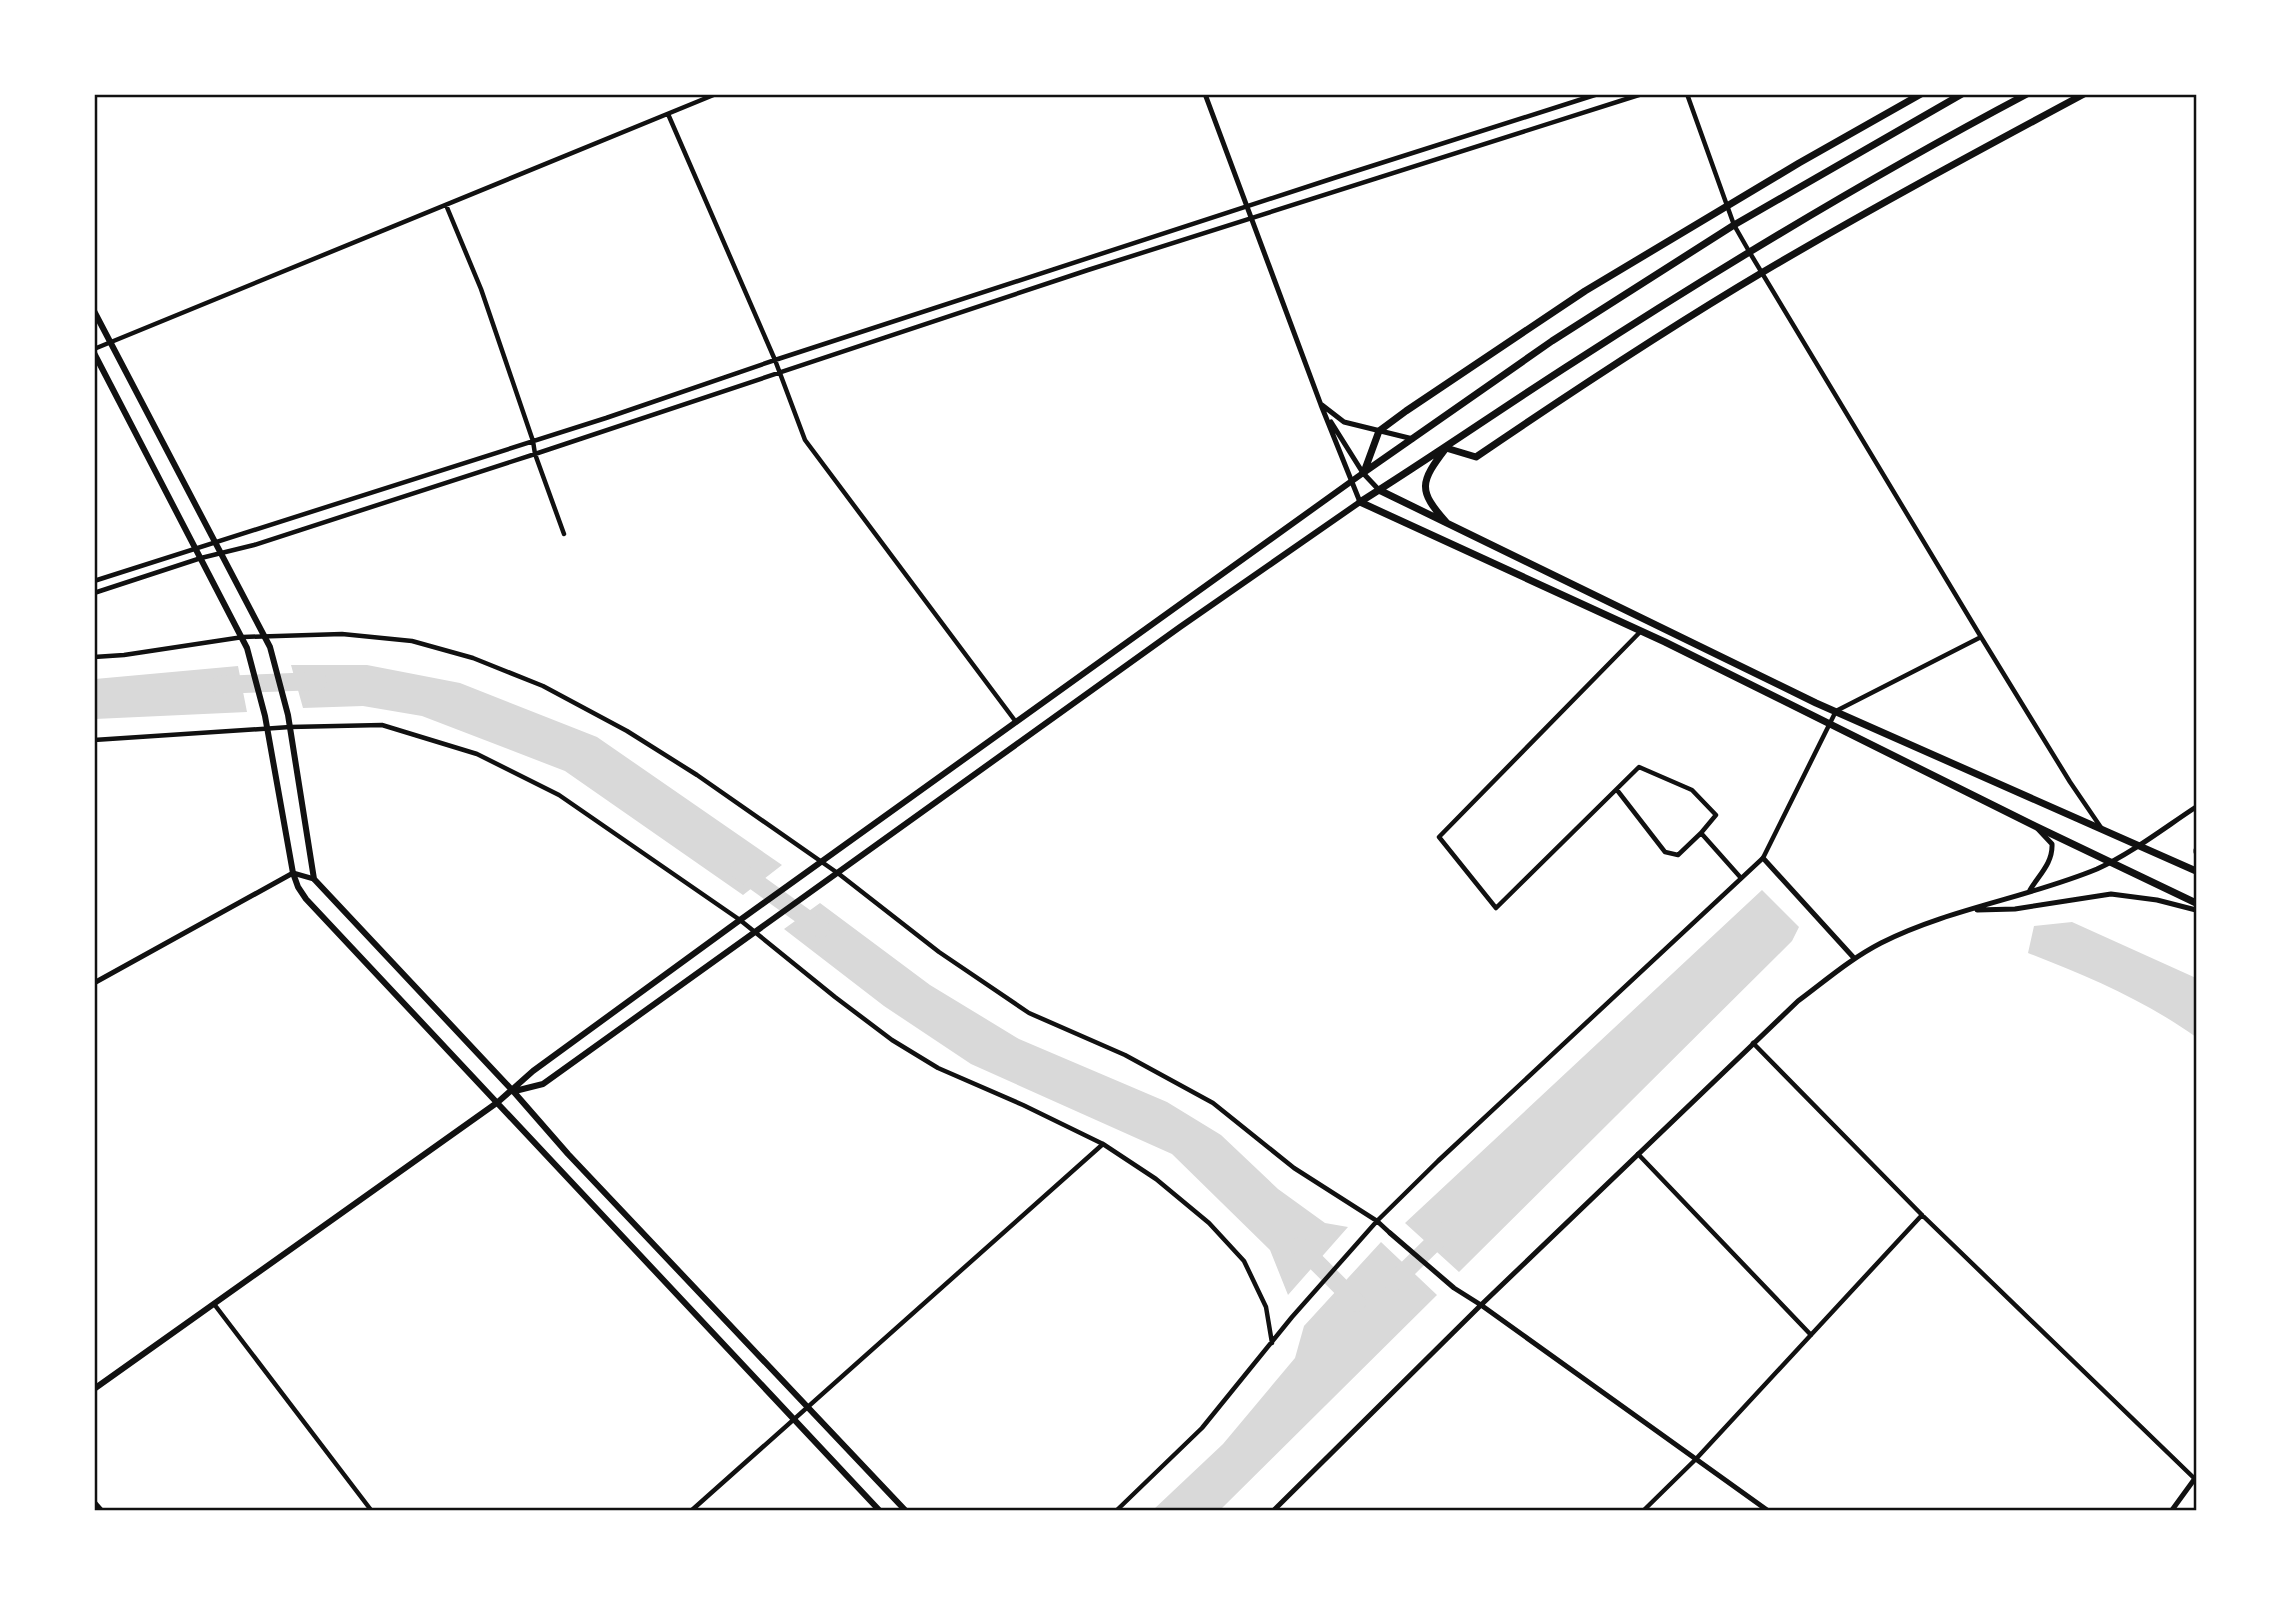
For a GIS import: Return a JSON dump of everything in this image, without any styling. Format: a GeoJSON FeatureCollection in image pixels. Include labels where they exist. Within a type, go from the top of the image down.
{"type":"FeatureCollection","features":[{"type":"Feature","properties":{"kind":"main road"},"geometry":{"type":"LineString","coordinates":[[1363,472],[1379,431],[1585,291],[1727,205],[1921,94]]}},
{"type":"Feature","properties":{"kind":"main road"},"geometry":{"type":"LineString","coordinates":[[94,1389],[498,1102],[533,1071],[740,920],[1363,472],[1552,341],[1734,225],[1962,94]]}},
{"type":"Feature","properties":{"kind":"main road"},"geometry":{"type":"LineString","coordinates":[[513,1091],[543,1084],[1169,635],[1379,489],[1446,448],[1574,362],[1750,253],[1930,146],[2027,94]]}},
{"type":"Feature","properties":{"kind":"main road"},"geometry":{"type":"LineString","coordinates":[[1446,448],[1476,457],[1612,365],[1762,273],[2084,94]]}},
{"type":"Feature","properties":{"kind":"main road"},"geometry":{"type":"LineString","coordinates":[[94,311],[265,635],[288,715],[314,879],[513,1091],[568,1154],[905,1510]]}},
{"type":"Feature","properties":{"kind":"main road"},"geometry":{"type":"LineString","coordinates":[[94,351],[243,637],[265,716],[293,873],[306,899],[879,1510]]}},
{"type":"Feature","properties":{"kind":"main road"},"geometry":{"type":"LineString","coordinates":[[1446,448],[1431,468],[1425,482],[1429,502],[1450,526]]}},
{"type":"Feature","properties":{"kind":"main road"},"geometry":{"type":"LineString","coordinates":[[1379,489],[1450,526],[1836,711],[2196,871]]}},
{"type":"Feature","properties":{"kind":"main road"},"geometry":{"type":"LineString","coordinates":[[1360,502],[1641,631],[2196,903]]}},
{"type":"Feature","properties":{"kind":"street"},"geometry":{"type":"LineString","coordinates":[[94,351],[716,94]]}},
{"type":"Feature","properties":{"kind":"street"},"geometry":{"type":"LineString","coordinates":[[1205,94],[1360,502]]}},
{"type":"Feature","properties":{"kind":"street"},"geometry":{"type":"LineString","coordinates":[[94,581],[1598,94]]}},
{"type":"Feature","properties":{"kind":"street"},"geometry":{"type":"LineString","coordinates":[[94,593],[201,558],[254,545],[1088,270],[1642,94]]}},
{"type":"Feature","properties":{"kind":"street"},"geometry":{"type":"LineString","coordinates":[[1687,94],[1734,225],[1980,637],[2102,829]]}},
{"type":"Feature","properties":{"kind":"street"},"geometry":{"type":"LineString","coordinates":[[668,114],[775,360],[808,445],[1017,722]]}},
{"type":"Feature","properties":{"kind":"street"},"geometry":{"type":"LineString","coordinates":[[446,205],[481,289],[564,534]]}},
{"type":"Feature","properties":{"kind":"street"},"geometry":{"type":"LineString","coordinates":[[1321,404],[1344,422],[1413,439]]}},
{"type":"Feature","properties":{"kind":"street"},"geometry":{"type":"LineString","coordinates":[[1321,404],[1363,472],[1379,489]]}},
{"type":"Feature","properties":{"kind":"street"},"geometry":{"type":"LineString","coordinates":[[1617,790],[1665,852],[1678,855],[1716,815],[1692,790],[1639,767],[1496,908],[1439,837],[1641,631]]}},
{"type":"Feature","properties":{"kind":"street"},"geometry":{"type":"LineString","coordinates":[[94,657],[243,637],[342,634],[412,641],[473,658],[543,685],[627,731],[685,768],[839,874],[939,952],[1029,1013],[1125,1055],[1213,1103],[1294,1168],[1377,1221],[1454,1288],[1767,1510]]}},
{"type":"Feature","properties":{"kind":"street"},"geometry":{"type":"LineString","coordinates":[[1117,1510],[1202,1428],[1292,1317],[1377,1221],[1763,858],[1836,711],[1980,637]]}},
{"type":"Feature","properties":{"kind":"street"},"geometry":{"type":"LineString","coordinates":[[94,740],[267,728],[382,725],[477,754],[559,794],[740,920],[883,1032],[938,1068],[1103,1144],[1156,1178],[1209,1223],[1244,1261],[1266,1307],[1272,1343]]}},
{"type":"Feature","properties":{"kind":"street"},"geometry":{"type":"LineString","coordinates":[[1274,1510],[1752,1042],[1798,1001],[1854,958],[1916,928],[2112,861],[2196,807]]}},
{"type":"Feature","properties":{"kind":"street"},"geometry":{"type":"LineString","coordinates":[[2029,891],[2047,866],[2052,853],[2052,844],[2035,826]]}},
{"type":"Feature","properties":{"kind":"street"},"geometry":{"type":"LineString","coordinates":[[1701,833],[1741,878]]}},
{"type":"Feature","properties":{"kind":"street"},"geometry":{"type":"LineString","coordinates":[[1763,858],[1854,958]]}},
{"type":"Feature","properties":{"kind":"street"},"geometry":{"type":"LineString","coordinates":[[94,983],[293,873],[314,879]]}},
{"type":"Feature","properties":{"kind":"street"},"geometry":{"type":"LineString","coordinates":[[1970,911],[2015,909],[2111,894],[2157,900],[2196,911]]}},
{"type":"Feature","properties":{"kind":"street"},"geometry":{"type":"LineString","coordinates":[[1752,1042],[1922,1215],[2196,1478],[2172,1510]]}},
{"type":"Feature","properties":{"kind":"street"},"geometry":{"type":"LineString","coordinates":[[692,1510],[1103,1144]]}},
{"type":"Feature","properties":{"kind":"street"},"geometry":{"type":"LineString","coordinates":[[1638,1154],[1811,1335]]}},
{"type":"Feature","properties":{"kind":"street"},"geometry":{"type":"LineString","coordinates":[[1644,1510],[1696,1459],[1922,1215]]}},
{"type":"Feature","properties":{"kind":"street"},"geometry":{"type":"LineString","coordinates":[[213,1303],[371,1510]]}},
{"type":"Feature","properties":{"kind":"street"},"geometry":{"type":"LineString","coordinates":[[94,1502],[101,1510]]}},
{"type":"Feature","properties":{"kind":"shaded area"},"geometry":{"type":"Polygon","coordinates":[[[291,665],[367,665],[460,683],[597,737],[782,865],[743,895],[565,771],[422,716],[363,706],[303,708],[291,665]]]}},
{"type":"Feature","properties":{"kind":"shaded area"},"geometry":{"type":"Polygon","coordinates":[[[238,666],[247,712],[95,719],[95,679],[238,666]]]}},
{"type":"Feature","properties":{"kind":"shaded area"},"geometry":{"type":"Polygon","coordinates":[[[1762,890],[1799,927],[1792,941],[1459,1272],[1405,1223],[1762,890]]]}},
{"type":"Feature","properties":{"kind":"shaded area"},"geometry":{"type":"Polygon","coordinates":[[[820,903],[930,985],[1019,1039],[1167,1102],[1221,1135],[1278,1189],[1325,1223],[1348,1227],[1288,1295],[1270,1250],[1172,1154],[971,1064],[884,1006],[784,929],[820,903]]]}},
{"type":"Feature","properties":{"kind":"shaded area"},"geometry":{"type":"Polygon","coordinates":[[[2072,922],[2196,978],[2196,1037],[2115,990],[2028,953],[2034,926],[2072,922]]]}},
{"type":"Feature","properties":{"kind":"shaded area"},"geometry":{"type":"Polygon","coordinates":[[[1381,1242],[1437,1295],[1220,1510],[1153,1510],[1223,1444],[1295,1358],[1304,1326],[1381,1242]]]}},
{"type":"Feature","properties":{"kind":"waterway"},"geometry":{"type":"LineString","coordinates":[[220,685],[318,681]]}},
{"type":"Feature","properties":{"kind":"waterway"},"geometry":{"type":"LineString","coordinates":[[739,870],[821,929]]}},
{"type":"Feature","properties":{"kind":"waterway"},"geometry":{"type":"LineString","coordinates":[[1393,1283],[1448,1229]]}},
{"type":"Feature","properties":{"kind":"waterway"},"geometry":{"type":"LineString","coordinates":[[1300,1246],[1357,1303]]}}]}
